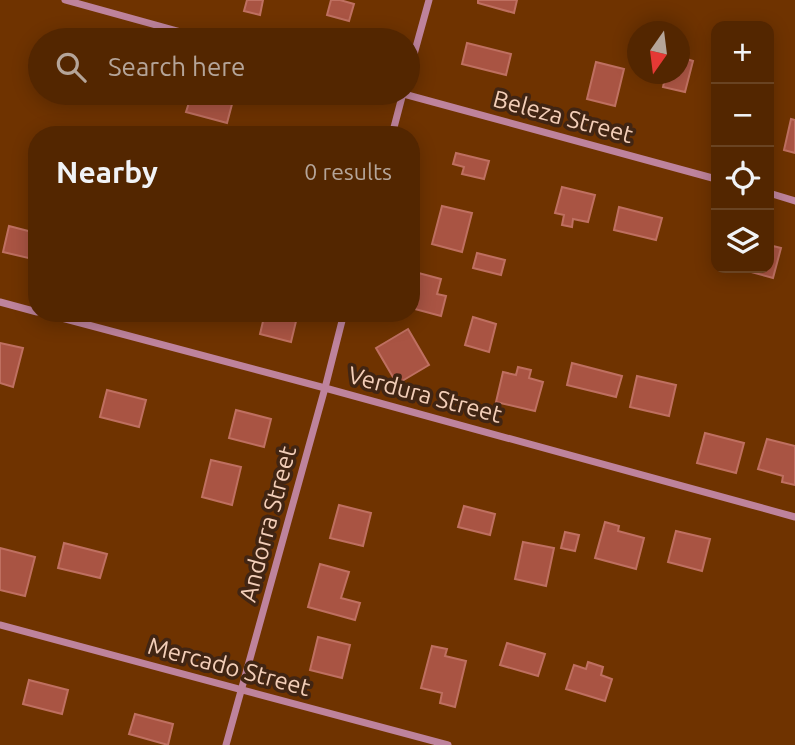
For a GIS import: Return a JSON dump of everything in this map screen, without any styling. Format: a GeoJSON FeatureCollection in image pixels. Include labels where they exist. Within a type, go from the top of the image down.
{"type":"FeatureCollection","features":[{"type":"Feature","properties":{"kind":"street"},"geometry":{"type":"LineString","coordinates":[[65,0],[166,28]]}},
{"type":"Feature","properties":{"kind":"street"},"geometry":{"type":"LineString","coordinates":[[420,33],[429,0]]}},
{"type":"Feature","properties":{"kind":"street","name":"Beleza Street"},"geometry":{"type":"LineString","coordinates":[[420,98],[711,178]]}},
{"type":"Feature","properties":{"kind":"street"},"geometry":{"type":"LineString","coordinates":[[394,126],[399,105]]}},
{"type":"Feature","properties":{"kind":"street"},"geometry":{"type":"LineString","coordinates":[[774,195],[795,201]]}},
{"type":"Feature","properties":{"kind":"street"},"geometry":{"type":"LineString","coordinates":[[0,302],[28,310]]}},
{"type":"Feature","properties":{"kind":"street","name":"Verdura Street"},"geometry":{"type":"LineString","coordinates":[[77,322],[795,517]]}},
{"type":"Feature","properties":{"kind":"street","name":"Andorra Street"},"geometry":{"type":"LineString","coordinates":[[226,745],[342,322]]}},
{"type":"Feature","properties":{"kind":"street","name":"Mercado Street"},"geometry":{"type":"LineString","coordinates":[[0,625],[448,745]]}},
{"type":"Feature","properties":{"kind":"building"},"geometry":{"type":"Polygon","coordinates":[[[247,0],[263,0],[260,15],[244,11],[247,0]]]}},
{"type":"Feature","properties":{"kind":"building"},"geometry":{"type":"Polygon","coordinates":[[[331,0],[354,4],[349,21],[327,15],[331,0]]]}},
{"type":"Feature","properties":{"kind":"building"},"geometry":{"type":"Polygon","coordinates":[[[478,0],[517,0],[514,13],[478,3],[478,0]]]}},
{"type":"Feature","properties":{"kind":"building"},"geometry":{"type":"Polygon","coordinates":[[[467,43],[511,54],[506,75],[462,64],[467,43]]]}},
{"type":"Feature","properties":{"kind":"building"},"geometry":{"type":"Polygon","coordinates":[[[596,62],[624,69],[615,106],[587,99],[596,62]]]}},
{"type":"Feature","properties":{"kind":"building"},"geometry":{"type":"Polygon","coordinates":[[[664,84],[687,84],[685,92],[663,87],[664,84]]]}},
{"type":"Feature","properties":{"kind":"building"},"geometry":{"type":"Polygon","coordinates":[[[188,105],[232,105],[227,123],[186,112],[188,105]]]}},
{"type":"Feature","properties":{"kind":"building"},"geometry":{"type":"Polygon","coordinates":[[[791,119],[795,120],[795,153],[784,150],[791,119]]]}},
{"type":"Feature","properties":{"kind":"building"},"geometry":{"type":"Polygon","coordinates":[[[456,153],[489,161],[484,179],[462,174],[464,167],[453,164],[456,153]]]}},
{"type":"Feature","properties":{"kind":"building"},"geometry":{"type":"Polygon","coordinates":[[[562,187],[595,195],[588,222],[573,219],[572,227],[562,225],[564,215],[555,213],[562,187]]]}},
{"type":"Feature","properties":{"kind":"building"},"geometry":{"type":"Polygon","coordinates":[[[442,206],[472,213],[462,252],[432,244],[442,206]]]}},
{"type":"Feature","properties":{"kind":"building"},"geometry":{"type":"Polygon","coordinates":[[[619,207],[662,218],[656,240],[614,230],[619,207]]]}},
{"type":"Feature","properties":{"kind":"building"},"geometry":{"type":"Polygon","coordinates":[[[9,226],[28,231],[28,258],[3,252],[9,226]]]}},
{"type":"Feature","properties":{"kind":"building"},"geometry":{"type":"Polygon","coordinates":[[[774,246],[781,248],[773,278],[755,273],[774,273],[774,246]]]}},
{"type":"Feature","properties":{"kind":"building"},"geometry":{"type":"Polygon","coordinates":[[[477,253],[505,260],[501,275],[473,268],[477,253]]]}},
{"type":"Feature","properties":{"kind":"building"},"geometry":{"type":"Polygon","coordinates":[[[420,273],[441,279],[437,294],[446,296],[441,316],[420,310],[420,273]]]}},
{"type":"Feature","properties":{"kind":"building"},"geometry":{"type":"Polygon","coordinates":[[[473,317],[496,324],[489,352],[465,345],[473,317]]]}},
{"type":"Feature","properties":{"kind":"building"},"geometry":{"type":"Polygon","coordinates":[[[263,322],[296,322],[291,342],[260,334],[263,322]]]}},
{"type":"Feature","properties":{"kind":"building"},"geometry":{"type":"Polygon","coordinates":[[[408,329],[429,365],[397,384],[376,348],[408,329]]]}},
{"type":"Feature","properties":{"kind":"building"},"geometry":{"type":"Polygon","coordinates":[[[0,343],[23,348],[13,387],[0,383],[0,343]]]}},
{"type":"Feature","properties":{"kind":"building"},"geometry":{"type":"Polygon","coordinates":[[[572,363],[622,376],[616,397],[567,385],[572,363]]]}},
{"type":"Feature","properties":{"kind":"building"},"geometry":{"type":"Polygon","coordinates":[[[518,367],[531,370],[529,378],[543,382],[535,411],[496,402],[503,372],[516,375],[518,367]]]}},
{"type":"Feature","properties":{"kind":"building"},"geometry":{"type":"Polygon","coordinates":[[[637,376],[676,385],[669,416],[630,407],[637,376]]]}},
{"type":"Feature","properties":{"kind":"building"},"geometry":{"type":"Polygon","coordinates":[[[107,390],[146,400],[139,427],[100,417],[107,390]]]}},
{"type":"Feature","properties":{"kind":"building"},"geometry":{"type":"Polygon","coordinates":[[[236,410],[271,419],[264,447],[229,438],[236,410]]]}},
{"type":"Feature","properties":{"kind":"building"},"geometry":{"type":"Polygon","coordinates":[[[705,433],[744,443],[736,473],[697,463],[705,433]]]}},
{"type":"Feature","properties":{"kind":"building"},"geometry":{"type":"Polygon","coordinates":[[[767,439],[795,446],[795,485],[782,482],[783,476],[758,469],[767,439]]]}},
{"type":"Feature","properties":{"kind":"building"},"geometry":{"type":"Polygon","coordinates":[[[211,460],[241,467],[232,505],[202,497],[211,460]]]}},
{"type":"Feature","properties":{"kind":"building"},"geometry":{"type":"Polygon","coordinates":[[[339,505],[371,513],[363,546],[330,538],[339,505]]]}},
{"type":"Feature","properties":{"kind":"building"},"geometry":{"type":"Polygon","coordinates":[[[464,506],[495,514],[490,535],[458,527],[464,506]]]}},
{"type":"Feature","properties":{"kind":"building"},"geometry":{"type":"Polygon","coordinates":[[[605,522],[619,526],[618,531],[644,538],[636,569],[595,558],[605,522]]]}},
{"type":"Feature","properties":{"kind":"building"},"geometry":{"type":"Polygon","coordinates":[[[676,531],[710,539],[702,571],[668,562],[676,531]]]}},
{"type":"Feature","properties":{"kind":"building"},"geometry":{"type":"Polygon","coordinates":[[[565,532],[579,535],[575,551],[561,548],[565,532]]]}},
{"type":"Feature","properties":{"kind":"building"},"geometry":{"type":"Polygon","coordinates":[[[523,542],[554,548],[546,586],[515,579],[523,542]]]}},
{"type":"Feature","properties":{"kind":"building"},"geometry":{"type":"Polygon","coordinates":[[[64,543],[107,554],[100,578],[58,568],[64,543]]]}},
{"type":"Feature","properties":{"kind":"building"},"geometry":{"type":"Polygon","coordinates":[[[0,548],[35,557],[25,596],[0,590],[0,548]]]}},
{"type":"Feature","properties":{"kind":"building"},"geometry":{"type":"Polygon","coordinates":[[[320,564],[349,572],[341,598],[360,603],[355,620],[308,607],[320,564]]]}},
{"type":"Feature","properties":{"kind":"building"},"geometry":{"type":"Polygon","coordinates":[[[318,637],[350,645],[342,678],[310,670],[318,637]]]}},
{"type":"Feature","properties":{"kind":"building"},"geometry":{"type":"Polygon","coordinates":[[[507,643],[545,654],[538,676],[500,665],[507,643]]]}},
{"type":"Feature","properties":{"kind":"building"},"geometry":{"type":"Polygon","coordinates":[[[432,646],[447,649],[445,656],[466,661],[455,707],[440,703],[442,693],[421,688],[432,646]]]}},
{"type":"Feature","properties":{"kind":"building"},"geometry":{"type":"Polygon","coordinates":[[[588,662],[603,667],[601,675],[612,679],[605,701],[566,689],[574,665],[586,669],[588,662]]]}},
{"type":"Feature","properties":{"kind":"building"},"geometry":{"type":"Polygon","coordinates":[[[29,680],[68,690],[62,714],[23,704],[29,680]]]}},
{"type":"Feature","properties":{"kind":"building"},"geometry":{"type":"Polygon","coordinates":[[[135,714],[173,724],[168,745],[129,734],[135,714]]]}}]}
